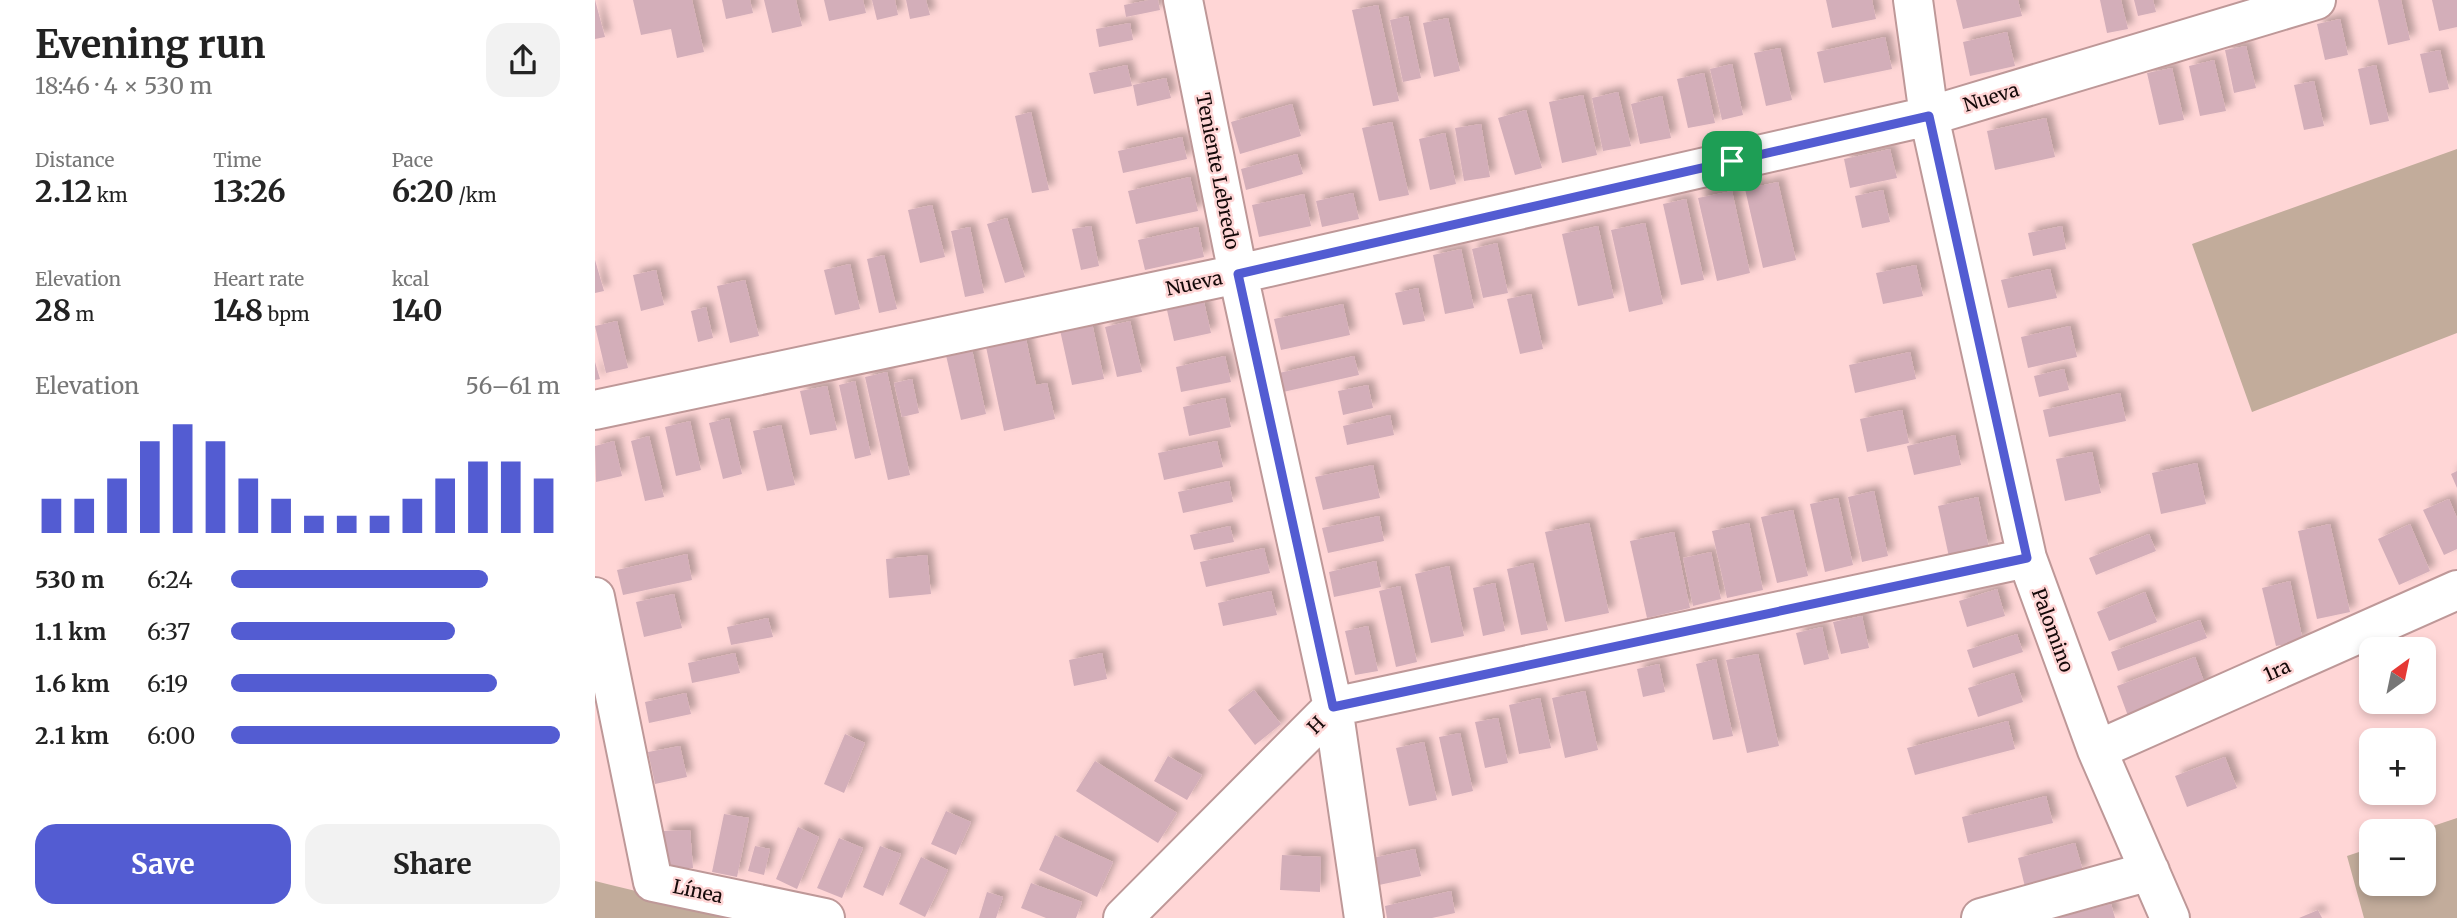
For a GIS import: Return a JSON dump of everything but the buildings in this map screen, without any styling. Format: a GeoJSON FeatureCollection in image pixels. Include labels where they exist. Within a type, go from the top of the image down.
{"type":"FeatureCollection","features":[{"type":"Feature","properties":{"kind":"street","name":"Teniente Lebredo"},"geometry":{"type":"LineString","coordinates":[[1183,0],[1238,274],[1333,707],[1364,918]]}},
{"type":"Feature","properties":{"kind":"street","name":"Palomino"},"geometry":{"type":"LineString","coordinates":[[1913,0],[1929,116],[2027,558],[2097,750],[2170,918]]}},
{"type":"Feature","properties":{"kind":"street","name":"Nueva"},"geometry":{"type":"LineString","coordinates":[[595,410],[1238,274],[1929,116],[2316,0]]}},
{"type":"Feature","properties":{"kind":"street","name":"H"},"geometry":{"type":"LineString","coordinates":[[1123,918],[1333,707],[2027,558]]}},
{"type":"Feature","properties":{"kind":"street","name":"1ra"},"geometry":{"type":"LineString","coordinates":[[2097,750],[2457,590]]}},
{"type":"Feature","properties":{"kind":"street","name":"Línea"},"geometry":{"type":"LineString","coordinates":[[595,597],[653,882],[825,918]]}},
{"type":"Feature","properties":{"kind":"street"},"geometry":{"type":"LineString","coordinates":[[1981,918],[2150,871]]}},
{"type":"Feature","properties":{"kind":"shaded area"},"geometry":{"type":"Polygon","coordinates":[[[2457,149],[2457,333],[2252,412],[2192,244],[2457,149]]]}},
{"type":"Feature","properties":{"kind":"shaded area"},"geometry":{"type":"Polygon","coordinates":[[[2457,818],[2457,918],[2364,918],[2347,856],[2359,852],[2359,896],[2436,896],[2436,825],[2457,818]]]}},
{"type":"Feature","properties":{"kind":"shaded area"},"geometry":{"type":"Polygon","coordinates":[[[595,881],[611,885],[748,918],[595,918],[595,881]]]}},
{"type":"Feature","properties":{"kind":"route"},"geometry":{"type":"LineString","coordinates":[[1929,116],[2027,558],[1333,707],[1238,274],[1732,161],[1929,116]]}}]}
